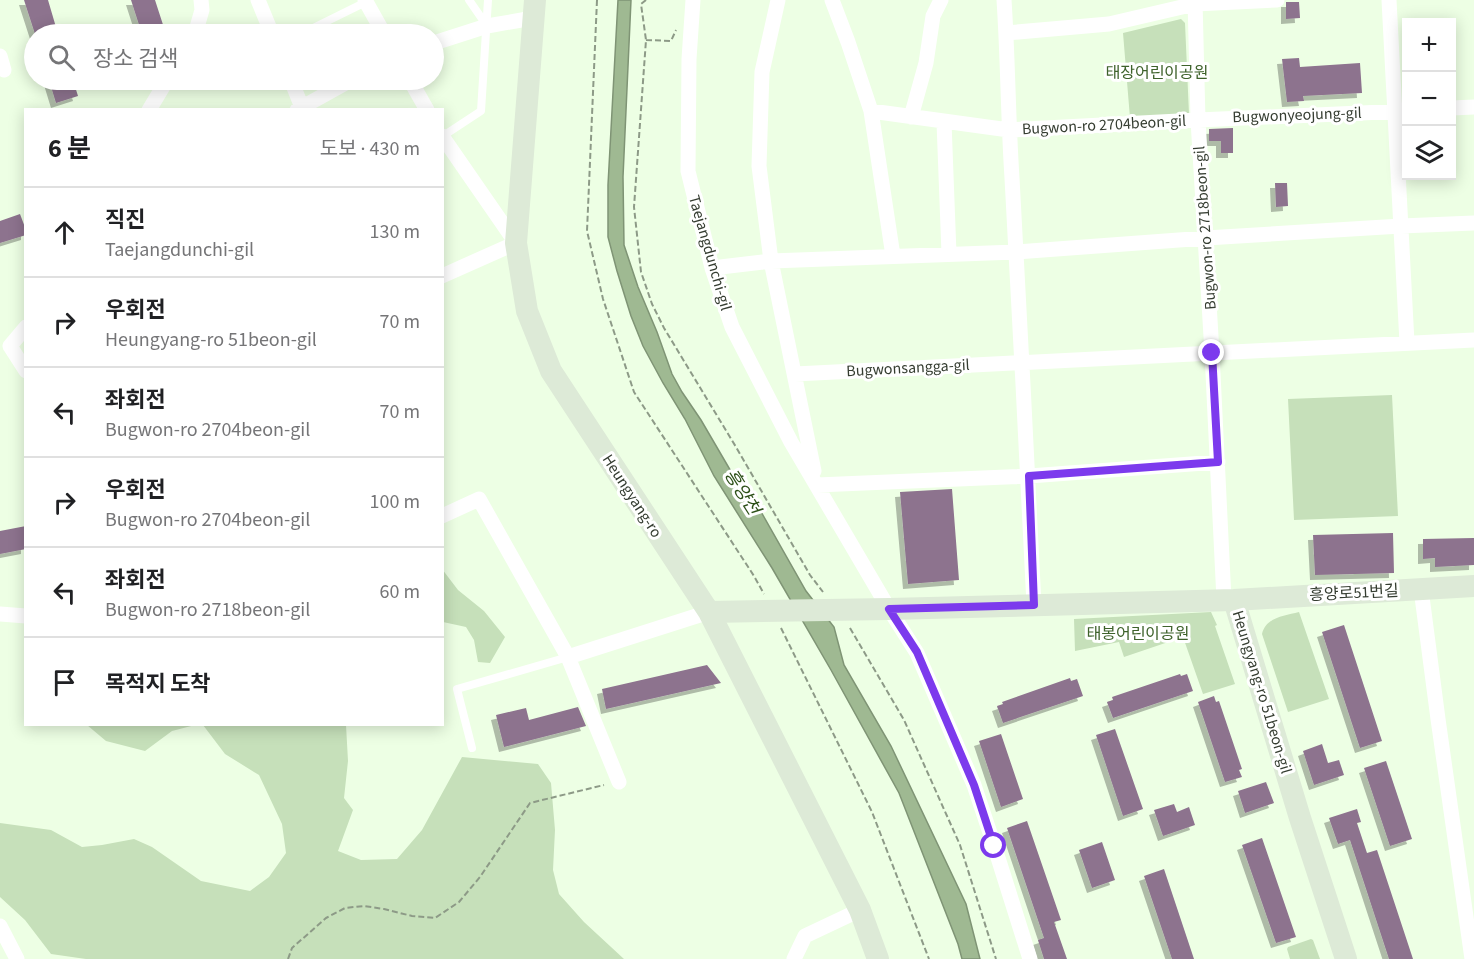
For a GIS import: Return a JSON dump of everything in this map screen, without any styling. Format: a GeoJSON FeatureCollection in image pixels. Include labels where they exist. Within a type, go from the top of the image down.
{"type":"FeatureCollection","features":[{"type":"Feature","properties":{"kind":"street"},"geometry":{"type":"LineString","coordinates":[[198,24],[202,10],[201,0]]}},
{"type":"Feature","properties":{"kind":"street"},"geometry":{"type":"LineString","coordinates":[[258,0],[268,24]]}},
{"type":"Feature","properties":{"kind":"street","name":"Taejangdunchi-gil"},"geometry":{"type":"LineString","coordinates":[[693,0],[689,59],[688,171],[712,268],[732,327],[882,610],[917,652],[974,785],[1030,959]]}},
{"type":"Feature","properties":{"kind":"street"},"geometry":{"type":"LineString","coordinates":[[778,0],[762,72],[759,166],[771,261],[817,485],[1029,476],[1218,462]]}},
{"type":"Feature","properties":{"kind":"street"},"geometry":{"type":"LineString","coordinates":[[832,0],[871,111],[893,256]]}},
{"type":"Feature","properties":{"kind":"street"},"geometry":{"type":"LineString","coordinates":[[911,117],[926,63],[933,16],[941,0]]}},
{"type":"Feature","properties":{"kind":"street","name":"Bugwon-ro 2704beon-gil"},"geometry":{"type":"LineString","coordinates":[[1004,0],[1034,605]]}},
{"type":"Feature","properties":{"kind":"street"},"geometry":{"type":"LineString","coordinates":[[1006,33],[1109,24],[1195,2],[1277,0]]}},
{"type":"Feature","properties":{"kind":"street"},"geometry":{"type":"LineString","coordinates":[[1389,0],[1401,111],[1401,226],[1407,344]]}},
{"type":"Feature","properties":{"kind":"street"},"geometry":{"type":"LineString","coordinates":[[366,1],[379,24]]}},
{"type":"Feature","properties":{"kind":"street","name":"Bugwon-ro 2718beon-gil"},"geometry":{"type":"LineString","coordinates":[[1195,2],[1198,120],[1218,462],[1229,600]]}},
{"type":"Feature","properties":{"kind":"street"},"geometry":{"type":"LineString","coordinates":[[444,40],[534,9]]}},
{"type":"Feature","properties":{"kind":"street","name":"Heungyang-ro"},"geometry":{"type":"LineString","coordinates":[[534,9],[516,243],[527,311],[551,371],[719,612],[860,910],[878,959]]}},
{"type":"Feature","properties":{"kind":"street"},"geometry":{"type":"LineString","coordinates":[[150,108],[161,90]]}},
{"type":"Feature","properties":{"kind":"street"},"geometry":{"type":"LineString","coordinates":[[294,90],[301,108]]}},
{"type":"Feature","properties":{"kind":"street"},"geometry":{"type":"LineString","coordinates":[[303,108],[334,90]]}},
{"type":"Feature","properties":{"kind":"street"},"geometry":{"type":"LineString","coordinates":[[416,90],[426,108]]}},
{"type":"Feature","properties":{"kind":"street"},"geometry":{"type":"LineString","coordinates":[[1456,108],[1474,107]]}},
{"type":"Feature","properties":{"kind":"street"},"geometry":{"type":"LineString","coordinates":[[871,111],[1009,130]]}},
{"type":"Feature","properties":{"kind":"street","name":"Bugwonyeojung-gil"},"geometry":{"type":"LineString","coordinates":[[1198,120],[1401,111]]}},
{"type":"Feature","properties":{"kind":"street","name":"Bugwon-ro 2704beon-gil"},"geometry":{"type":"LineString","coordinates":[[1009,130],[1198,120]]}},
{"type":"Feature","properties":{"kind":"street"},"geometry":{"type":"LineString","coordinates":[[944,122],[949,254]]}},
{"type":"Feature","properties":{"kind":"street"},"geometry":{"type":"LineString","coordinates":[[444,137],[516,243],[444,275]]}},
{"type":"Feature","properties":{"kind":"street"},"geometry":{"type":"LineString","coordinates":[[712,268],[771,261],[1016,252],[1206,238],[1474,223]]}},
{"type":"Feature","properties":{"kind":"street"},"geometry":{"type":"LineString","coordinates":[[24,329],[5,345],[24,369]]}},
{"type":"Feature","properties":{"kind":"street"},"geometry":{"type":"LineString","coordinates":[[1021,362],[1474,340]]}},
{"type":"Feature","properties":{"kind":"street","name":"Bugwonsangga-gil"},"geometry":{"type":"LineString","coordinates":[[795,374],[1021,362]]}},
{"type":"Feature","properties":{"kind":"street"},"geometry":{"type":"LineString","coordinates":[[444,515],[479,499],[568,657],[619,782]]}},
{"type":"Feature","properties":{"kind":"street","name":"흥양로51번길"},"geometry":{"type":"LineString","coordinates":[[1229,600],[1474,586]]}},
{"type":"Feature","properties":{"kind":"street"},"geometry":{"type":"LineString","coordinates":[[1421,589],[1437,719],[1472,959]]}},
{"type":"Feature","properties":{"kind":"street","name":"Heungyang-ro 51beon-gil"},"geometry":{"type":"LineString","coordinates":[[719,612],[882,610],[1229,600],[1346,959]]}},
{"type":"Feature","properties":{"kind":"street"},"geometry":{"type":"LineString","coordinates":[[568,657],[719,612]]}},
{"type":"Feature","properties":{"kind":"street"},"geometry":{"type":"LineString","coordinates":[[0,614],[24,616]]}},
{"type":"Feature","properties":{"kind":"street"},"geometry":{"type":"LineString","coordinates":[[795,959],[805,936],[860,910]]}},
{"type":"Feature","properties":{"kind":"street"},"geometry":{"type":"LineString","coordinates":[[0,926],[17,959]]}},
{"type":"Feature","properties":{"kind":"lane"},"geometry":{"type":"LineString","coordinates":[[469,0],[486,26]]}},
{"type":"Feature","properties":{"kind":"lane"},"geometry":{"type":"LineString","coordinates":[[444,135],[481,111],[488,0]]}},
{"type":"Feature","properties":{"kind":"lane"},"geometry":{"type":"LineString","coordinates":[[321,24],[366,1]]}},
{"type":"Feature","properties":{"kind":"lane"},"geometry":{"type":"LineString","coordinates":[[472,748],[457,689],[568,657]]}},
{"type":"Feature","properties":{"kind":"path"},"geometry":{"type":"LineString","coordinates":[[597,0],[587,231],[603,299],[634,392],[754,576],[764,595]]}},
{"type":"Feature","properties":{"kind":"path"},"geometry":{"type":"LineString","coordinates":[[641,0],[646,40],[634,207],[641,272],[652,304],[664,328],[810,575],[824,593]]}},
{"type":"Feature","properties":{"kind":"path"},"geometry":{"type":"LineString","coordinates":[[641,4],[646,0]]}},
{"type":"Feature","properties":{"kind":"path"},"geometry":{"type":"LineString","coordinates":[[646,40],[671,40],[678,23]]}},
{"type":"Feature","properties":{"kind":"path"},"geometry":{"type":"LineString","coordinates":[[845,621],[904,720],[960,845],[996,959]]}},
{"type":"Feature","properties":{"kind":"path"},"geometry":{"type":"LineString","coordinates":[[778,623],[872,812],[930,959]]}},
{"type":"Feature","properties":{"kind":"path"},"geometry":{"type":"LineString","coordinates":[[288,959],[292,948],[326,918],[345,908],[364,906],[412,916],[435,918],[459,902],[480,877],[530,803],[619,782]]}},
{"type":"Feature","properties":{"kind":"green space","name":"태장어린이공원"},"geometry":{"type":"Polygon","coordinates":[[[1181,19],[1185,23],[1189,114],[1130,118],[1123,33],[1181,19]]]}},
{"type":"Feature","properties":{"kind":"green space"},"geometry":{"type":"Polygon","coordinates":[[[1392,395],[1398,516],[1294,520],[1288,399],[1392,395]]]}},
{"type":"Feature","properties":{"kind":"green space"},"geometry":{"type":"Polygon","coordinates":[[[444,572],[458,590],[484,611],[505,637],[490,663],[478,662],[474,640],[466,627],[444,622],[444,572]]]}},
{"type":"Feature","properties":{"kind":"green space","name":"태봉어린이공원"},"geometry":{"type":"Polygon","coordinates":[[[1211,612],[1235,684],[1203,694],[1183,637],[1124,657],[1119,642],[1075,651],[1074,619],[1211,612]]]}},
{"type":"Feature","properties":{"kind":"green space"},"geometry":{"type":"Polygon","coordinates":[[[1299,612],[1329,699],[1288,712],[1262,634],[1267,624],[1272,621],[1299,612]]]}},
{"type":"Feature","properties":{"kind":"green space"},"geometry":{"type":"Polygon","coordinates":[[[88,726],[191,726],[172,731],[145,751],[106,741],[88,726]]]}},
{"type":"Feature","properties":{"kind":"green space"},"geometry":{"type":"Polygon","coordinates":[[[204,726],[346,726],[348,761],[344,798],[353,810],[338,851],[361,860],[397,859],[422,830],[462,757],[538,764],[551,783],[555,830],[553,870],[559,894],[584,922],[624,959],[86,959],[51,954],[25,920],[0,897],[0,823],[51,830],[82,847],[134,839],[152,847],[201,881],[250,891],[269,877],[286,853],[282,824],[259,775],[225,754],[204,726]]]}},
{"type":"Feature","properties":{"kind":"green space"},"geometry":{"type":"Polygon","coordinates":[[[1311,939],[1320,959],[1290,959],[1288,947],[1311,939]]]}},
{"type":"Feature","properties":{"kind":"water","name":"흥양천"},"geometry":{"type":"Polygon","coordinates":[[[618,0],[631,0],[623,177],[624,245],[638,287],[672,374],[682,392],[736,480],[756,503],[806,591],[834,627],[844,665],[891,746],[966,904],[980,959],[962,959],[899,793],[772,568],[714,476],[685,419],[643,346],[631,316],[608,237],[608,185],[618,0]]]}},
{"type":"Feature","properties":{"kind":"building"},"geometry":{"type":"Polygon","coordinates":[[[24,0],[48,0],[55,24],[32,24],[24,0]]]}},
{"type":"Feature","properties":{"kind":"building"},"geometry":{"type":"Polygon","coordinates":[[[131,0],[155,0],[163,24],[139,24],[131,0]]]}},
{"type":"Feature","properties":{"kind":"building"},"geometry":{"type":"Polygon","coordinates":[[[1286,2],[1299,2],[1300,18],[1286,19],[1286,2]]]}},
{"type":"Feature","properties":{"kind":"building"},"geometry":{"type":"Polygon","coordinates":[[[1299,58],[1300,67],[1360,63],[1362,93],[1303,96],[1304,101],[1287,102],[1282,59],[1299,58]]]}},
{"type":"Feature","properties":{"kind":"building"},"geometry":{"type":"Polygon","coordinates":[[[52,90],[76,90],[78,96],[56,103],[52,90]]]}},
{"type":"Feature","properties":{"kind":"building"},"geometry":{"type":"Polygon","coordinates":[[[1233,128],[1233,153],[1221,153],[1221,141],[1209,141],[1209,129],[1233,128]]]}},
{"type":"Feature","properties":{"kind":"building"},"geometry":{"type":"Polygon","coordinates":[[[1275,183],[1287,183],[1288,206],[1276,207],[1275,183]]]}},
{"type":"Feature","properties":{"kind":"building"},"geometry":{"type":"Polygon","coordinates":[[[20,214],[24,225],[24,236],[0,243],[0,221],[20,214]]]}},
{"type":"Feature","properties":{"kind":"building"},"geometry":{"type":"Polygon","coordinates":[[[952,489],[959,580],[908,584],[900,492],[952,489]]]}},
{"type":"Feature","properties":{"kind":"building"},"geometry":{"type":"Polygon","coordinates":[[[24,526],[24,549],[0,554],[0,531],[24,526]]]}},
{"type":"Feature","properties":{"kind":"building"},"geometry":{"type":"Polygon","coordinates":[[[1393,533],[1394,573],[1315,575],[1313,535],[1393,533]]]}},
{"type":"Feature","properties":{"kind":"building"},"geometry":{"type":"Polygon","coordinates":[[[1474,538],[1474,565],[1435,567],[1435,558],[1423,559],[1423,539],[1474,538]]]}},
{"type":"Feature","properties":{"kind":"building"},"geometry":{"type":"Polygon","coordinates":[[[1344,625],[1382,741],[1360,748],[1322,632],[1344,625]]]}},
{"type":"Feature","properties":{"kind":"building"},"geometry":{"type":"Polygon","coordinates":[[[707,665],[721,683],[606,709],[602,689],[707,665]]]}},
{"type":"Feature","properties":{"kind":"building"},"geometry":{"type":"Polygon","coordinates":[[[1180,674],[1181,676],[1187,674],[1193,691],[1113,718],[1107,702],[1113,700],[1112,697],[1180,674]]]}},
{"type":"Feature","properties":{"kind":"building"},"geometry":{"type":"Polygon","coordinates":[[[1070,678],[1071,681],[1077,679],[1083,696],[1003,723],[997,706],[1003,704],[1002,702],[1070,678]]]}},
{"type":"Feature","properties":{"kind":"building"},"geometry":{"type":"Polygon","coordinates":[[[1214,696],[1216,702],[1219,701],[1242,769],[1239,770],[1242,777],[1225,782],[1198,702],[1214,696]]]}},
{"type":"Feature","properties":{"kind":"building"},"geometry":{"type":"Polygon","coordinates":[[[578,707],[586,726],[504,747],[496,715],[526,708],[529,720],[578,707]]]}},
{"type":"Feature","properties":{"kind":"building"},"geometry":{"type":"Polygon","coordinates":[[[1115,729],[1143,809],[1123,816],[1096,735],[1115,729]]]}},
{"type":"Feature","properties":{"kind":"building"},"geometry":{"type":"Polygon","coordinates":[[[1001,734],[1023,799],[1001,807],[979,741],[1001,734]]]}},
{"type":"Feature","properties":{"kind":"building"},"geometry":{"type":"Polygon","coordinates":[[[1322,744],[1328,763],[1339,760],[1344,775],[1314,785],[1303,751],[1322,744]]]}},
{"type":"Feature","properties":{"kind":"building"},"geometry":{"type":"Polygon","coordinates":[[[1386,761],[1412,839],[1390,846],[1364,768],[1386,761]]]}},
{"type":"Feature","properties":{"kind":"building"},"geometry":{"type":"Polygon","coordinates":[[[1266,782],[1274,803],[1245,813],[1238,791],[1266,782]]]}},
{"type":"Feature","properties":{"kind":"building"},"geometry":{"type":"Polygon","coordinates":[[[1174,804],[1177,812],[1189,807],[1195,825],[1163,836],[1154,810],[1174,804]]]}},
{"type":"Feature","properties":{"kind":"building"},"geometry":{"type":"Polygon","coordinates":[[[1357,809],[1361,822],[1357,823],[1367,853],[1377,850],[1413,959],[1389,959],[1350,840],[1338,844],[1329,818],[1357,809]]]}},
{"type":"Feature","properties":{"kind":"building"},"geometry":{"type":"Polygon","coordinates":[[[1027,821],[1061,920],[1054,922],[1067,959],[1044,959],[1038,940],[1044,938],[1007,828],[1027,821]]]}},
{"type":"Feature","properties":{"kind":"building"},"geometry":{"type":"Polygon","coordinates":[[[1262,838],[1296,937],[1276,943],[1242,845],[1262,838]]]}},
{"type":"Feature","properties":{"kind":"building"},"geometry":{"type":"Polygon","coordinates":[[[1102,842],[1115,880],[1092,888],[1079,850],[1102,842]]]}},
{"type":"Feature","properties":{"kind":"building"},"geometry":{"type":"Polygon","coordinates":[[[1164,869],[1194,959],[1172,959],[1144,876],[1164,869]]]}},
{"type":"Feature","properties":{"kind":"route"},"geometry":{"type":"LineString","coordinates":[[994,846],[974,785],[917,652],[889,609],[1034,605],[1029,476],[1218,462],[1212,353]]}}]}
